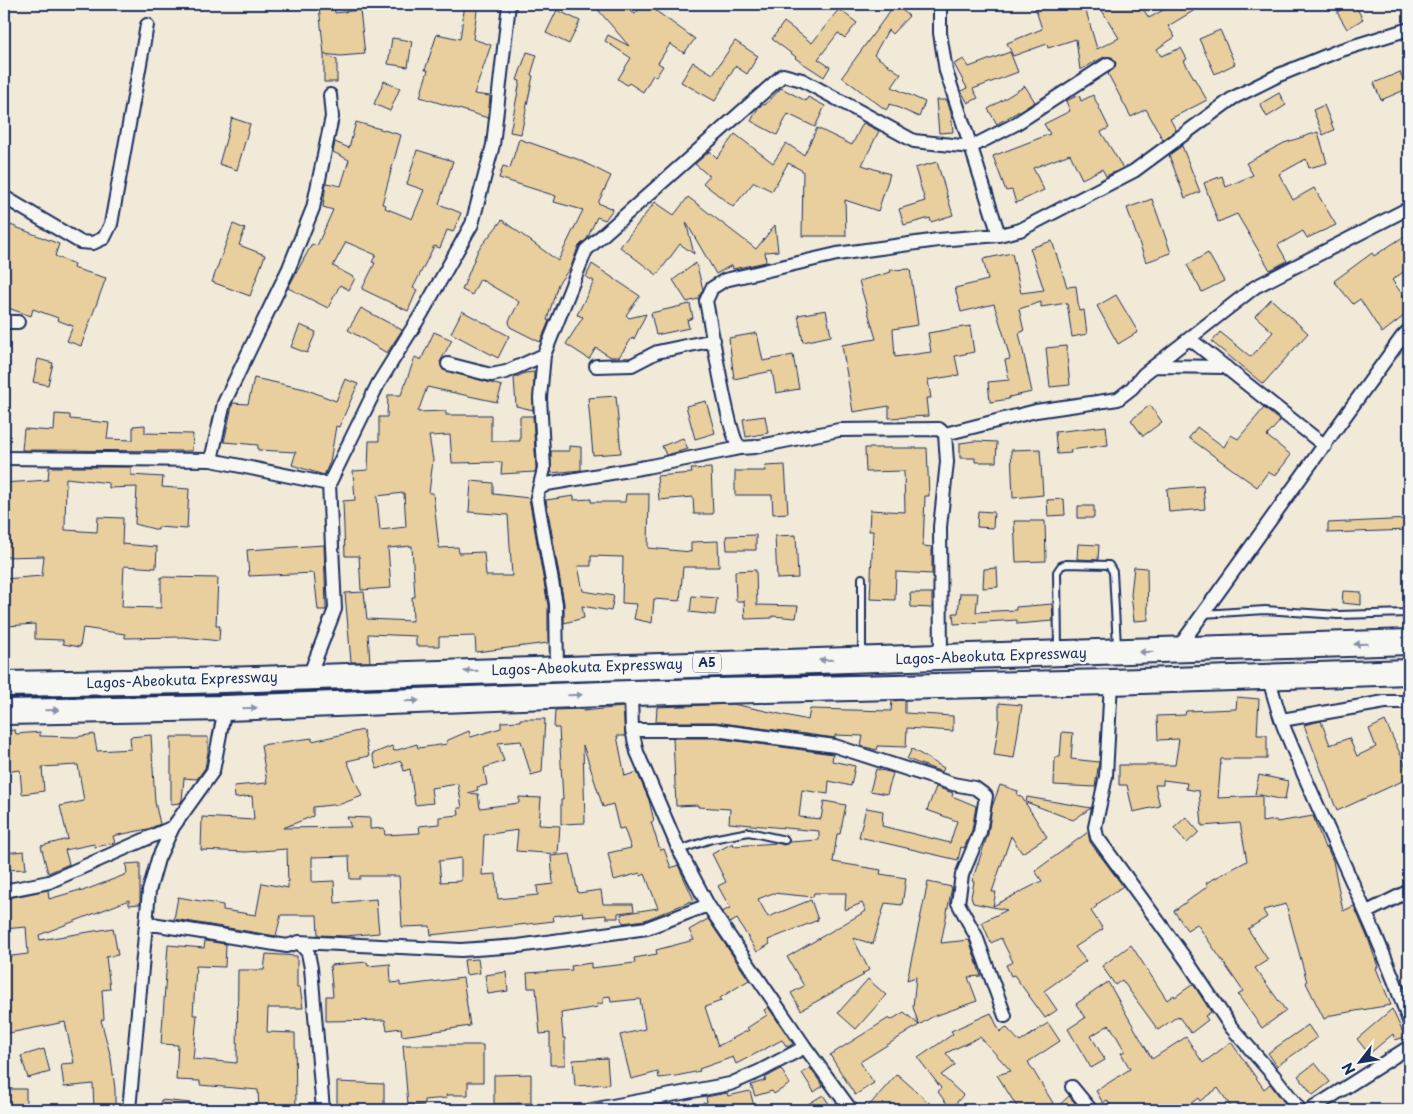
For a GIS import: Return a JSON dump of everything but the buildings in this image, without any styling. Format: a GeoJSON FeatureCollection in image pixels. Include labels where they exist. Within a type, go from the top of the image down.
{"type":"FeatureCollection","features":[{"type":"Feature","properties":{"kind":"highway","name":"Lagos-Abeokuta Expressway"},"geometry":{"type":"LineString","coordinates":[[4,684],[191,681],[556,668],[1117,653],[1409,642]]}},
{"type":"Feature","properties":{"kind":"highway","name":"Lagos-Abeokuta Expressway"},"geometry":{"type":"LineString","coordinates":[[4,712],[225,708],[631,693],[1112,682],[1409,672]]}},
{"type":"Feature","properties":{"kind":"street"},"geometry":{"type":"LineString","coordinates":[[309,676],[335,609],[329,484],[378,384],[472,224],[493,145],[509,4]]}},
{"type":"Feature","properties":{"kind":"street"},"geometry":{"type":"LineString","coordinates":[[940,4],[940,33],[946,71],[999,235]]}},
{"type":"Feature","properties":{"kind":"street"},"geometry":{"type":"LineString","coordinates":[[4,197],[80,242],[93,243],[104,238],[111,224],[147,25]]}},
{"type":"Feature","properties":{"kind":"street"},"geometry":{"type":"LineString","coordinates":[[740,448],[735,443],[706,302],[712,288],[725,280],[837,254],[938,240],[999,235],[1020,230],[1134,171],[1233,98],[1279,75],[1338,50],[1409,29]]}},
{"type":"Feature","properties":{"kind":"street"},"geometry":{"type":"LineString","coordinates":[[556,668],[556,604],[537,497],[544,470],[540,398],[544,355],[586,250],[783,75],[802,80],[914,141],[971,147],[1014,125],[1108,64]]}},
{"type":"Feature","properties":{"kind":"street"},"geometry":{"type":"LineString","coordinates":[[211,460],[224,403],[289,268],[313,208],[332,117],[330,95]]}},
{"type":"Feature","properties":{"kind":"street"},"geometry":{"type":"LineString","coordinates":[[945,434],[1036,411],[1118,399],[1154,366],[1255,287],[1409,208]]}},
{"type":"Feature","properties":{"kind":"street"},"geometry":{"type":"LineString","coordinates":[[4,322],[18,322]]}},
{"type":"Feature","properties":{"kind":"street"},"geometry":{"type":"LineString","coordinates":[[1176,651],[1326,446],[1402,337],[1409,330]]}},
{"type":"Feature","properties":{"kind":"street"},"geometry":{"type":"LineString","coordinates":[[1190,338],[1326,446]]}},
{"type":"Feature","properties":{"kind":"street"},"geometry":{"type":"LineString","coordinates":[[596,366],[632,365],[657,352],[714,340]]}},
{"type":"Feature","properties":{"kind":"street"},"geometry":{"type":"LineString","coordinates":[[448,364],[491,375],[506,372],[544,355]]}},
{"type":"Feature","properties":{"kind":"street"},"geometry":{"type":"LineString","coordinates":[[1154,366],[1226,367]]}},
{"type":"Feature","properties":{"kind":"street"},"geometry":{"type":"LineString","coordinates":[[539,489],[547,484],[646,468],[839,430],[940,429],[945,434],[947,462],[940,527],[941,658]]}},
{"type":"Feature","properties":{"kind":"street"},"geometry":{"type":"LineString","coordinates":[[4,458],[211,460],[329,484]]}},
{"type":"Feature","properties":{"kind":"street"},"geometry":{"type":"LineString","coordinates":[[1268,676],[1282,720],[1390,966],[1409,1020]]}},
{"type":"Feature","properties":{"kind":"street"},"geometry":{"type":"LineString","coordinates":[[1112,682],[1106,776],[1095,827],[1097,837],[1187,961],[1231,1027],[1274,1076],[1300,1110]]}},
{"type":"Feature","properties":{"kind":"street"},"geometry":{"type":"LineString","coordinates":[[631,693],[632,730],[638,752],[679,850],[708,905],[805,1047],[851,1110]]}},
{"type":"Feature","properties":{"kind":"street"},"geometry":{"type":"LineString","coordinates":[[1282,720],[1385,702],[1409,702]]}},
{"type":"Feature","properties":{"kind":"street"},"geometry":{"type":"LineString","coordinates":[[129,1110],[149,891],[158,859],[173,828],[213,772],[225,708]]}},
{"type":"Feature","properties":{"kind":"street"},"geometry":{"type":"LineString","coordinates":[[632,730],[715,730],[835,746],[953,784],[975,788],[986,796],[985,813],[980,832],[962,875],[958,903],[976,936],[1005,1016]]}},
{"type":"Feature","properties":{"kind":"street"},"geometry":{"type":"LineString","coordinates":[[4,891],[49,882],[173,828]]}},
{"type":"Feature","properties":{"kind":"street"},"geometry":{"type":"LineString","coordinates":[[1367,912],[1409,891]]}},
{"type":"Feature","properties":{"kind":"street"},"geometry":{"type":"LineString","coordinates":[[146,923],[288,946],[299,942],[461,950],[518,946],[647,928],[708,905]]}},
{"type":"Feature","properties":{"kind":"street"},"geometry":{"type":"LineString","coordinates":[[299,942],[308,953],[311,968],[323,1110]]}},
{"type":"Feature","properties":{"kind":"street"},"geometry":{"type":"LineString","coordinates":[[591,1110],[730,1084],[760,1071],[805,1047]]}},
{"type":"Feature","properties":{"kind":"street"},"geometry":{"type":"LineString","coordinates":[[1310,1110],[1409,1047]]}},
{"type":"Feature","properties":{"kind":"street"},"geometry":{"type":"LineString","coordinates":[[1072,1087],[1091,1110]]}},
{"type":"Feature","properties":{"kind":"lane"},"geometry":{"type":"LineString","coordinates":[[1058,654],[1057,572],[1061,566],[1066,564],[1102,563],[1109,564],[1113,572],[1117,653]]}},
{"type":"Feature","properties":{"kind":"lane"},"geometry":{"type":"LineString","coordinates":[[862,578],[862,659]]}},
{"type":"Feature","properties":{"kind":"lane"},"geometry":{"type":"LineString","coordinates":[[1203,614],[1265,610],[1338,615],[1409,613]]}},
{"type":"Feature","properties":{"kind":"lane"},"geometry":{"type":"LineString","coordinates":[[679,850],[712,838],[749,832],[785,840]]}}]}
